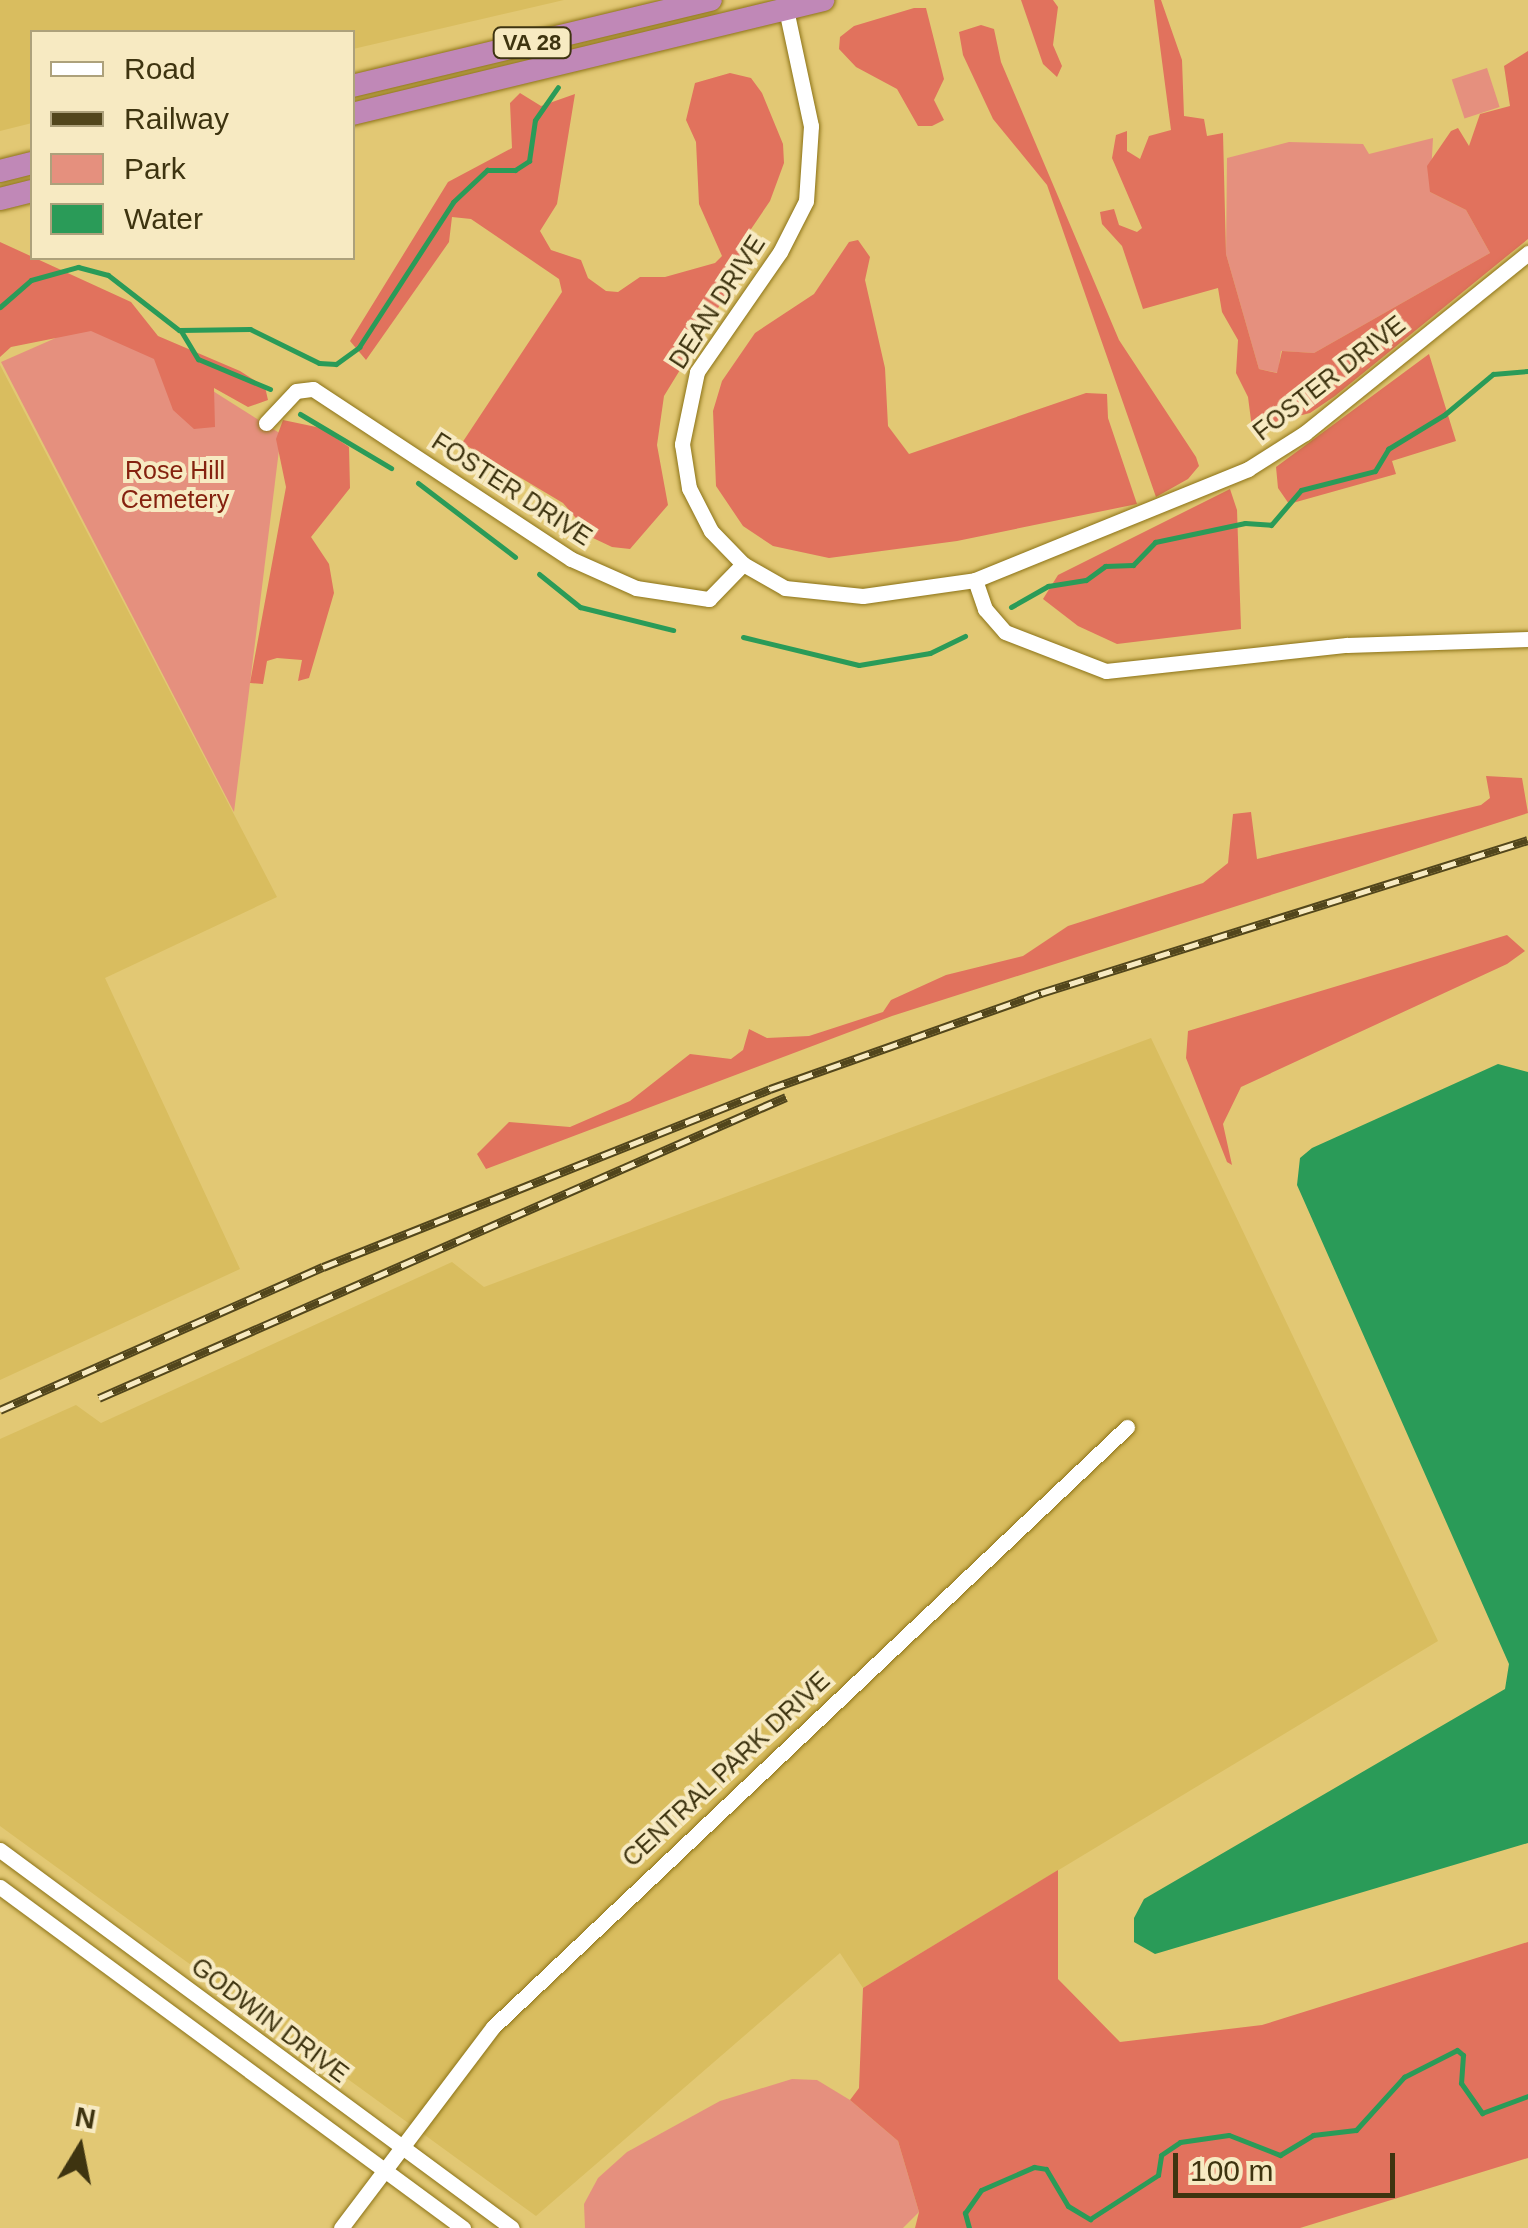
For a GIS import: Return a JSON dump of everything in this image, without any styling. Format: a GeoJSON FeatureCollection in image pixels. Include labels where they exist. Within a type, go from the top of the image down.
{"type":"FeatureCollection","features":[{"type":"Feature","properties":{"kind":"highway","name":"VA 28"},"geometry":{"type":"LineString","coordinates":[[355,85],[711,0]]}},
{"type":"Feature","properties":{"kind":"highway","name":"VA 28"},"geometry":{"type":"LineString","coordinates":[[355,113],[785,4],[823,0]]}},
{"type":"Feature","properties":{"kind":"highway"},"geometry":{"type":"LineString","coordinates":[[0,171],[30,164]]}},
{"type":"Feature","properties":{"kind":"highway"},"geometry":{"type":"LineString","coordinates":[[0,199],[30,192]]}},
{"type":"Feature","properties":{"kind":"street","name":"DEAN DRIVE"},"geometry":{"type":"LineString","coordinates":[[785,4],[812,126],[806,200],[780,252],[698,372],[682,429],[694,503],[743,564],[785,588],[829,596],[975,580]]}},
{"type":"Feature","properties":{"kind":"street","name":"FOSTER DRIVE"},"geometry":{"type":"LineString","coordinates":[[975,580],[1268,458],[1528,253]]}},
{"type":"Feature","properties":{"kind":"street","name":"FOSTER DRIVE"},"geometry":{"type":"LineString","coordinates":[[266,423],[296,391],[313,390],[570,559],[636,588],[709,599],[743,564]]}},
{"type":"Feature","properties":{"kind":"street"},"geometry":{"type":"LineString","coordinates":[[975,580],[985,609],[1005,632],[1106,672],[1384,642],[1528,640]]}},
{"type":"Feature","properties":{"kind":"street","name":"CENTRAL PARK DRIVE"},"geometry":{"type":"LineString","coordinates":[[341,2228],[460,2066],[530,1989],[1126,1428]]}},
{"type":"Feature","properties":{"kind":"street","name":"GODWIN DRIVE"},"geometry":{"type":"LineString","coordinates":[[0,1850],[512,2228]]}},
{"type":"Feature","properties":{"kind":"street","name":"GODWIN DRIVE"},"geometry":{"type":"LineString","coordinates":[[0,1886],[462,2228]]}},
{"type":"Feature","properties":{"kind":"shaded area"},"geometry":{"type":"Polygon","coordinates":[[[0,0],[564,0],[355,49],[355,30],[30,30],[30,124],[0,131],[0,0]]]}},
{"type":"Feature","properties":{"kind":"shaded area"},"geometry":{"type":"Polygon","coordinates":[[[1021,0],[1053,0],[1058,7],[1053,45],[1062,66],[1057,77],[1043,64],[1021,0]]]}},
{"type":"Feature","properties":{"kind":"shaded area"},"geometry":{"type":"Polygon","coordinates":[[[1154,0],[1161,0],[1182,60],[1184,116],[1204,119],[1207,136],[1223,133],[1226,254],[1259,369],[1277,373],[1282,351],[1314,353],[1490,253],[1466,210],[1430,192],[1427,166],[1451,131],[1458,128],[1469,146],[1480,114],[1510,106],[1504,66],[1528,51],[1528,239],[1335,396],[1310,413],[1252,428],[1248,397],[1236,373],[1238,340],[1222,312],[1218,288],[1143,309],[1122,246],[1102,224],[1100,212],[1114,209],[1119,225],[1137,232],[1142,228],[1112,158],[1116,135],[1127,131],[1127,151],[1140,159],[1149,136],[1171,130],[1154,0]]]}},
{"type":"Feature","properties":{"kind":"shaded area"},"geometry":{"type":"Polygon","coordinates":[[[926,8],[944,79],[934,100],[944,120],[932,126],[918,126],[897,89],[856,67],[839,49],[840,37],[854,26],[926,8]]]}},
{"type":"Feature","properties":{"kind":"shaded area"},"geometry":{"type":"Polygon","coordinates":[[[981,25],[994,29],[1001,62],[1119,340],[1196,457],[1199,466],[1188,479],[1156,497],[1047,185],[993,119],[963,55],[959,32],[981,25]]]}},
{"type":"Feature","properties":{"kind":"shaded area"},"geometry":{"type":"Polygon","coordinates":[[[730,73],[751,78],[762,93],[783,144],[784,163],[770,201],[745,238],[748,259],[664,396],[657,445],[668,505],[630,549],[612,547],[593,538],[563,503],[462,443],[562,292],[559,279],[471,219],[452,217],[449,242],[366,360],[350,341],[448,182],[512,148],[510,103],[520,93],[541,106],[575,94],[557,204],[540,231],[551,250],[581,260],[588,278],[606,291],[618,292],[640,277],[665,277],[715,263],[722,256],[699,204],[696,142],[686,120],[695,83],[730,73]]]}},
{"type":"Feature","properties":{"kind":"shaded area"},"geometry":{"type":"Polygon","coordinates":[[[858,240],[870,257],[865,280],[885,368],[888,426],[909,454],[1086,393],[1107,394],[1108,418],[1137,504],[957,541],[829,558],[773,546],[743,526],[716,486],[713,411],[722,381],[755,333],[814,294],[849,242],[858,240]]]}},
{"type":"Feature","properties":{"kind":"shaded area"},"geometry":{"type":"Polygon","coordinates":[[[0,242],[30,256],[30,260],[39,260],[131,302],[158,336],[240,371],[265,387],[268,400],[248,407],[214,388],[215,427],[194,429],[173,410],[154,359],[91,331],[11,347],[0,357],[0,242]]]}},
{"type":"Feature","properties":{"kind":"shaded area"},"geometry":{"type":"Polygon","coordinates":[[[1429,354],[1456,441],[1392,461],[1396,474],[1289,504],[1278,488],[1276,467],[1429,354]]]}},
{"type":"Feature","properties":{"kind":"shaded area"},"geometry":{"type":"Polygon","coordinates":[[[0,365],[277,897],[105,978],[240,1269],[0,1380],[0,365]]]}},
{"type":"Feature","properties":{"kind":"shaded area"},"geometry":{"type":"Polygon","coordinates":[[[283,420],[321,428],[349,447],[350,488],[311,537],[329,564],[334,593],[309,678],[298,681],[302,660],[277,658],[267,661],[263,684],[250,683],[286,487],[276,439],[283,420]]]}},
{"type":"Feature","properties":{"kind":"shaded area"},"geometry":{"type":"Polygon","coordinates":[[[1230,489],[1237,510],[1241,629],[1117,644],[1078,626],[1043,599],[1058,575],[1230,489]]]}},
{"type":"Feature","properties":{"kind":"shaded area"},"geometry":{"type":"Polygon","coordinates":[[[1486,776],[1522,778],[1528,813],[892,1016],[486,1169],[477,1154],[509,1122],[570,1127],[630,1101],[690,1054],[731,1059],[743,1050],[749,1029],[767,1038],[809,1036],[883,1012],[891,1000],[946,975],[1023,956],[1068,926],[1203,883],[1228,863],[1233,814],[1251,812],[1257,859],[1481,805],[1490,798],[1486,776]]]}},
{"type":"Feature","properties":{"kind":"shaded area"},"geometry":{"type":"Polygon","coordinates":[[[1507,935],[1525,951],[1507,964],[1241,1087],[1223,1124],[1232,1165],[1227,1162],[1186,1058],[1188,1031],[1507,935]]]}},
{"type":"Feature","properties":{"kind":"shaded area"},"geometry":{"type":"Polygon","coordinates":[[[1151,1038],[1438,1641],[863,1988],[840,1953],[536,2216],[0,1826],[0,1439],[76,1405],[101,1423],[452,1262],[484,1287],[1151,1038]]]}},
{"type":"Feature","properties":{"kind":"shaded area"},"geometry":{"type":"Polygon","coordinates":[[[1058,1870],[1058,1979],[1120,2042],[1262,2025],[1528,1942],[1528,2158],[1300,2228],[915,2228],[919,2212],[898,2141],[850,2100],[859,2088],[863,1988],[1058,1870]]]}},
{"type":"Feature","properties":{"kind":"green space"},"geometry":{"type":"Polygon","coordinates":[[[1487,68],[1500,107],[1464,118],[1452,79],[1487,68]]]}},
{"type":"Feature","properties":{"kind":"green space"},"geometry":{"type":"Polygon","coordinates":[[[1433,138],[1430,192],[1466,210],[1490,253],[1314,353],[1281,351],[1278,373],[1259,369],[1226,254],[1227,158],[1289,142],[1363,144],[1369,154],[1433,138]]]}},
{"type":"Feature","properties":{"kind":"green space","name":"Rose Hill Cemetery"},"geometry":{"type":"Polygon","coordinates":[[[99,319],[281,434],[234,812],[1,362],[99,319]]]}},
{"type":"Feature","properties":{"kind":"green space"},"geometry":{"type":"Polygon","coordinates":[[[792,2079],[817,2080],[850,2100],[898,2141],[919,2212],[903,2228],[585,2228],[584,2204],[598,2178],[627,2152],[720,2101],[792,2079]]]}},
{"type":"Feature","properties":{"kind":"water"},"geometry":{"type":"Polygon","coordinates":[[[1498,1064],[1528,1072],[1528,1843],[1155,1954],[1134,1942],[1134,1918],[1144,1899],[1505,1689],[1509,1664],[1297,1185],[1300,1158],[1312,1148],[1498,1064]]]}},
{"type":"Feature","properties":{"kind":"waterway"},"geometry":{"type":"LineString","coordinates":[[0,307],[31,280],[78,267],[108,275],[179,330],[250,329],[319,363],[336,364],[359,347],[453,202],[487,170],[515,170],[529,161],[535,120],[558,87]]}},
{"type":"Feature","properties":{"kind":"waterway"},"geometry":{"type":"LineString","coordinates":[[181,331],[198,359],[270,389]]}},
{"type":"Feature","properties":{"kind":"waterway"},"geometry":{"type":"LineString","coordinates":[[1011,607],[1048,586],[1086,580],[1105,566],[1133,565],[1155,542],[1245,523],[1271,525],[1301,490],[1375,471],[1388,449],[1444,415],[1493,374],[1528,371]]}},
{"type":"Feature","properties":{"kind":"waterway"},"geometry":{"type":"LineString","coordinates":[[300,414],[391,468]]}},
{"type":"Feature","properties":{"kind":"waterway"},"geometry":{"type":"LineString","coordinates":[[418,483],[515,557]]}},
{"type":"Feature","properties":{"kind":"waterway"},"geometry":{"type":"LineString","coordinates":[[539,574],[580,607],[673,630]]}},
{"type":"Feature","properties":{"kind":"waterway"},"geometry":{"type":"LineString","coordinates":[[743,637],[859,665],[930,653],[965,636]]}},
{"type":"Feature","properties":{"kind":"waterway"},"geometry":{"type":"LineString","coordinates":[[969,2228],[965,2213],[981,2190],[1034,2167],[1046,2169],[1068,2206],[1090,2219],[1158,2175],[1161,2155],[1180,2142],[1229,2135],[1280,2155],[1313,2135],[1356,2130],[1404,2077],[1457,2050],[1463,2055],[1461,2083],[1482,2113],[1528,2096]]}},
{"type":"Feature","properties":{"kind":"railway"},"geometry":{"type":"LineString","coordinates":[[0,1410],[323,1267],[770,1089],[1041,993],[1528,840]]}},
{"type":"Feature","properties":{"kind":"railway"},"geometry":{"type":"LineString","coordinates":[[99,1398],[786,1097]]}}]}
